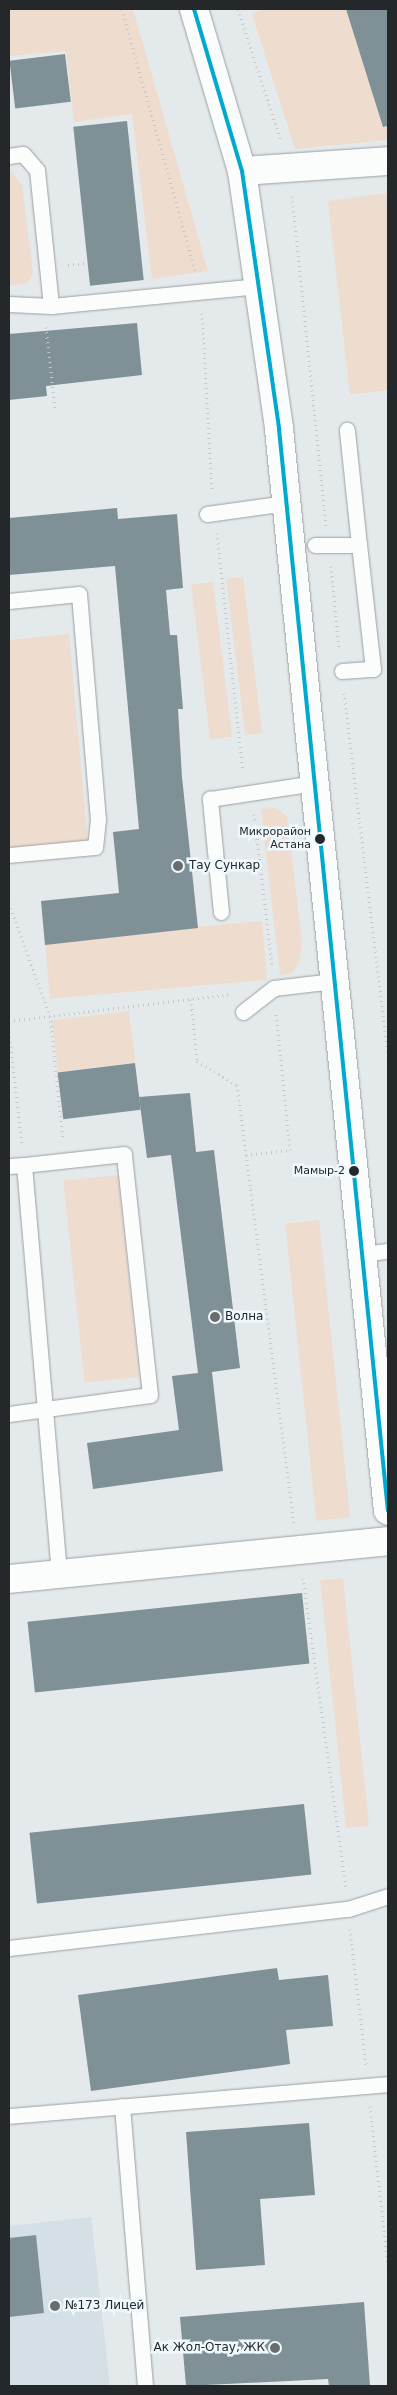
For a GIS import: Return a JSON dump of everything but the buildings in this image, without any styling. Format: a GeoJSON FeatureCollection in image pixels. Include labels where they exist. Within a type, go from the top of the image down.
{"type":"FeatureCollection","features":[{"type":"Feature","properties":{"kind":"main road"},"geometry":{"type":"LineString","coordinates":[[199,12],[242,171],[259,286],[286,503],[388,1511]]}},
{"type":"Feature","properties":{"kind":"main road"},"geometry":{"type":"LineString","coordinates":[[242,171],[288,166],[388,161]]}},
{"type":"Feature","properties":{"kind":"main road"},"geometry":{"type":"LineString","coordinates":[[9,1578],[388,1541]]}},
{"type":"Feature","properties":{"kind":"lane"},"geometry":{"type":"LineString","coordinates":[[9,156],[23,154],[37,170],[47,306]]}},
{"type":"Feature","properties":{"kind":"lane"},"geometry":{"type":"LineString","coordinates":[[9,304],[47,306],[259,286]]}},
{"type":"Feature","properties":{"kind":"lane"},"geometry":{"type":"LineString","coordinates":[[342,671],[372,669],[347,430]]}},
{"type":"Feature","properties":{"kind":"lane"},"geometry":{"type":"LineString","coordinates":[[211,513],[286,503]]}},
{"type":"Feature","properties":{"kind":"lane"},"geometry":{"type":"LineString","coordinates":[[315,545],[359,545]]}},
{"type":"Feature","properties":{"kind":"lane"},"geometry":{"type":"LineString","coordinates":[[9,601],[78,594],[98,818],[95,847],[9,855]]}},
{"type":"Feature","properties":{"kind":"lane"},"geometry":{"type":"LineString","coordinates":[[221,912],[210,799],[314,783]]}},
{"type":"Feature","properties":{"kind":"lane"},"geometry":{"type":"LineString","coordinates":[[243,1012],[274,988],[334,981]]}},
{"type":"Feature","properties":{"kind":"lane"},"geometry":{"type":"LineString","coordinates":[[9,1166],[124,1154],[150,1395],[9,1414]]}},
{"type":"Feature","properties":{"kind":"lane"},"geometry":{"type":"LineString","coordinates":[[24,1165],[59,1574]]}},
{"type":"Feature","properties":{"kind":"lane"},"geometry":{"type":"LineString","coordinates":[[362,1254],[388,1251]]}},
{"type":"Feature","properties":{"kind":"lane"},"geometry":{"type":"LineString","coordinates":[[9,1948],[348,1909],[388,1896]]}},
{"type":"Feature","properties":{"kind":"lane"},"geometry":{"type":"LineString","coordinates":[[9,2116],[388,2084]]}},
{"type":"Feature","properties":{"kind":"lane"},"geometry":{"type":"LineString","coordinates":[[122,2106],[145,2386]]}},
{"type":"Feature","properties":{"kind":"path"},"geometry":{"type":"LineString","coordinates":[[122,9],[202,292],[206,437],[211,513],[241,770],[252,792],[290,1150],[246,1155]]}},
{"type":"Feature","properties":{"kind":"path"},"geometry":{"type":"LineString","coordinates":[[238,9],[288,166]]}},
{"type":"Feature","properties":{"kind":"path"},"geometry":{"type":"LineString","coordinates":[[47,306],[55,408]]}},
{"type":"Feature","properties":{"kind":"path"},"geometry":{"type":"LineString","coordinates":[[9,903],[50,1016],[65,1161]]}},
{"type":"Feature","properties":{"kind":"path"},"geometry":{"type":"LineString","coordinates":[[378,944],[388,1057]]}},
{"type":"Feature","properties":{"kind":"path"},"geometry":{"type":"LineString","coordinates":[[9,1021],[274,988]]}},
{"type":"Feature","properties":{"kind":"path"},"geometry":{"type":"LineString","coordinates":[[191,999],[197,1061],[237,1085],[298,1551],[325,1718],[388,2267]]}},
{"type":"Feature","properties":{"kind":"path"},"geometry":{"type":"LineString","coordinates":[[9,1032],[24,1165]]}},
{"type":"Feature","properties":{"kind":"shaded area"},"geometry":{"type":"Polygon","coordinates":[[[9,9],[133,9],[208,271],[152,279],[132,114],[74,122],[66,51],[9,56],[9,9]]]}},
{"type":"Feature","properties":{"kind":"shaded area"},"geometry":{"type":"Polygon","coordinates":[[[263,9],[388,9],[388,140],[295,149],[252,14],[263,9]]]}},
{"type":"Feature","properties":{"kind":"shaded area"},"geometry":{"type":"Polygon","coordinates":[[[9,169],[22,185],[33,272],[28,283],[9,286],[9,169]]]}},
{"type":"Feature","properties":{"kind":"shaded area"},"geometry":{"type":"Polygon","coordinates":[[[388,193],[388,390],[350,395],[328,201],[388,193]]]}},
{"type":"Feature","properties":{"kind":"shaded area"},"geometry":{"type":"Polygon","coordinates":[[[243,577],[262,733],[245,735],[226,579],[243,577]]]}},
{"type":"Feature","properties":{"kind":"shaded area"},"geometry":{"type":"Polygon","coordinates":[[[213,582],[232,737],[210,740],[191,585],[213,582]]]}},
{"type":"Feature","properties":{"kind":"shaded area"},"geometry":{"type":"Polygon","coordinates":[[[69,634],[88,844],[9,852],[9,640],[69,634]]]}},
{"type":"Feature","properties":{"kind":"shaded area"},"geometry":{"type":"Polygon","coordinates":[[[275,808],[287,816],[302,942],[299,962],[292,973],[280,975],[261,809],[275,808]]]}},
{"type":"Feature","properties":{"kind":"shaded area"},"geometry":{"type":"Polygon","coordinates":[[[262,921],[267,980],[50,999],[45,940],[262,921]]]}},
{"type":"Feature","properties":{"kind":"shaded area"},"geometry":{"type":"Polygon","coordinates":[[[129,1011],[135,1063],[58,1072],[52,1021],[129,1011]]]}},
{"type":"Feature","properties":{"kind":"shaded area"},"geometry":{"type":"Polygon","coordinates":[[[118,1175],[139,1377],[85,1383],[63,1181],[118,1175]]]}},
{"type":"Feature","properties":{"kind":"shaded area"},"geometry":{"type":"Polygon","coordinates":[[[319,1220],[350,1517],[316,1521],[285,1224],[319,1220]]]}},
{"type":"Feature","properties":{"kind":"shaded area"},"geometry":{"type":"Polygon","coordinates":[[[343,1578],[369,1826],[346,1828],[320,1580],[343,1578]]]}},
{"type":"Feature","properties":{"kind":"shaded area","name":"№173 Лицей"},"geometry":{"type":"Polygon","coordinates":[[[91,2217],[110,2386],[9,2386],[9,2226],[91,2217]]]}},
{"type":"Feature","properties":{"kind":"transit line"},"geometry":{"type":"LineString","coordinates":[[194,9],[242,171],[279,429],[388,1511]]}},
{"type":"Feature","properties":{"kind":"place","name":"Микрорайон Астана"},"geometry":{"type":"Point","coordinates":[320,839]}},
{"type":"Feature","properties":{"kind":"place","name":"Тау Сункар"},"geometry":{"type":"Point","coordinates":[178,866]}},
{"type":"Feature","properties":{"kind":"place","name":"Мамыр-2"},"geometry":{"type":"Point","coordinates":[354,1171]}},
{"type":"Feature","properties":{"kind":"place","name":"Волна"},"geometry":{"type":"Point","coordinates":[215,1317]}},
{"type":"Feature","properties":{"kind":"place","name":"№173 Лицей"},"geometry":{"type":"Point","coordinates":[55,2306]}},
{"type":"Feature","properties":{"kind":"place","name":"Ак Жол-Отау, ЖК"},"geometry":{"type":"Point","coordinates":[275,2348]}}]}
